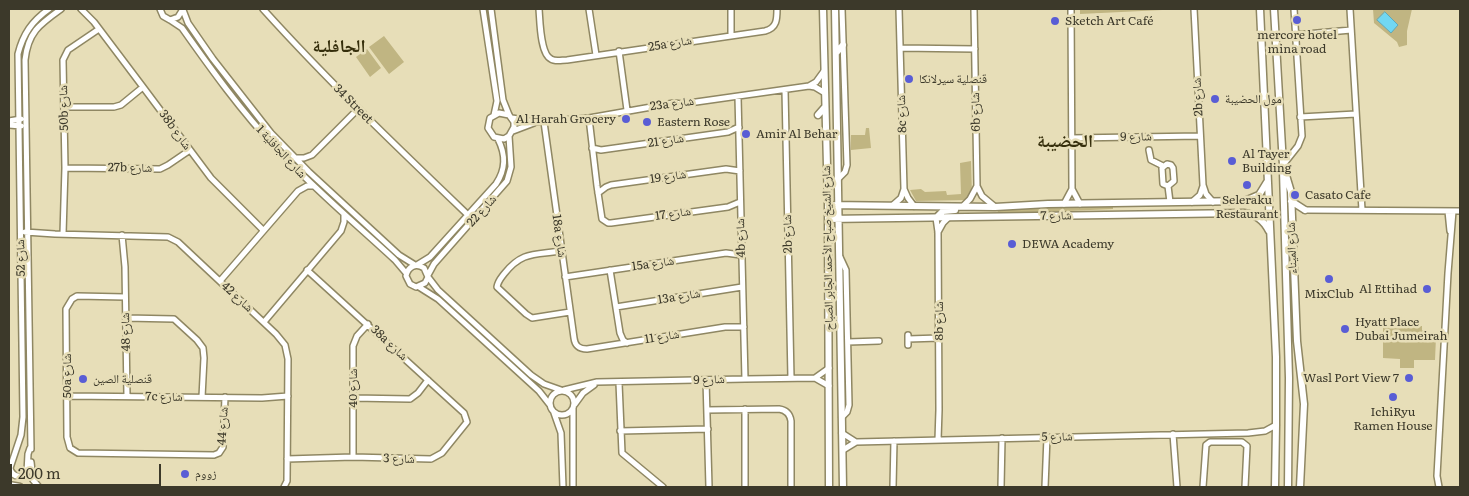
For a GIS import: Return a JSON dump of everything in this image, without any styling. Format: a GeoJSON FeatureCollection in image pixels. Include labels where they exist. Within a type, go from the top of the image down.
{"type":"FeatureCollection","features":[{"type":"Feature","properties":{"kind":"main road","name":"شارع الشيخ صباح الأحمد الجابر الصباح"},"geometry":{"type":"LineString","coordinates":[[823,9],[828,205],[829,487]]}},
{"type":"Feature","properties":{"kind":"main road","name":"شارع الشيخ صباح الأحمد الجابر الصباح"},"geometry":{"type":"LineString","coordinates":[[835,9],[844,487]]}},
{"type":"Feature","properties":{"kind":"main road","name":"شارع الميناء"},"geometry":{"type":"LineString","coordinates":[[1260,9],[1271,237],[1276,425],[1275,487]]}},
{"type":"Feature","properties":{"kind":"main road","name":"شارع الميناء"},"geometry":{"type":"LineString","coordinates":[[1274,9],[1283,165],[1290,184],[1292,201],[1291,218],[1297,352],[1304,395],[1300,487]]}},
{"type":"Feature","properties":{"kind":"main road"},"geometry":{"type":"LineString","coordinates":[[836,53],[843,45]]}},
{"type":"Feature","properties":{"kind":"main road"},"geometry":{"type":"LineString","coordinates":[[818,115],[825,107]]}},
{"type":"Feature","properties":{"kind":"main road"},"geometry":{"type":"LineString","coordinates":[[1283,165],[1290,402],[1288,487]]}},
{"type":"Feature","properties":{"kind":"main road","name":"شارع 7"},"geometry":{"type":"LineString","coordinates":[[828,205],[994,207],[1250,200],[1262,191],[1268,178]]}},
{"type":"Feature","properties":{"kind":"main road"},"geometry":{"type":"LineString","coordinates":[[1292,201],[1305,210]]}},
{"type":"Feature","properties":{"kind":"main road"},"geometry":{"type":"LineString","coordinates":[[1131,214],[1137,211],[1153,210],[1158,207],[1159,202]]}},
{"type":"Feature","properties":{"kind":"main road"},"geometry":{"type":"LineString","coordinates":[[936,218],[943,211],[957,210],[962,206]]}},
{"type":"Feature","properties":{"kind":"main road"},"geometry":{"type":"LineString","coordinates":[[1291,218],[1305,210]]}},
{"type":"Feature","properties":{"kind":"main road","name":"شارع 7"},"geometry":{"type":"LineString","coordinates":[[828,219],[1248,213],[1263,222],[1271,237]]}},
{"type":"Feature","properties":{"kind":"main road"},"geometry":{"type":"LineString","coordinates":[[1286,308],[1292,330],[1298,376],[1304,395]]}},
{"type":"Feature","properties":{"kind":"main road"},"geometry":{"type":"LineString","coordinates":[[9,486],[20,487]]}},
{"type":"Feature","properties":{"kind":"street","name":"شارع 52"},"geometry":{"type":"LineString","coordinates":[[30,448],[27,472],[22,476],[15,476],[10,471],[10,468],[21,436],[23,417],[18,60],[21,43],[30,25],[49,9]]}},
{"type":"Feature","properties":{"kind":"street","name":"شارع 52"},"geometry":{"type":"LineString","coordinates":[[39,487],[34,482],[32,476],[30,448],[25,60],[26,48],[38,26],[61,9]]}},
{"type":"Feature","properties":{"kind":"street","name":"38b شارع"},"geometry":{"type":"LineString","coordinates":[[82,9],[94,22]]}},
{"type":"Feature","properties":{"kind":"street","name":"38b شارع"},"geometry":{"type":"LineString","coordinates":[[86,9],[99,29],[222,191],[263,230]]}},
{"type":"Feature","properties":{"kind":"street","name":"شارع الجافلية 1"},"geometry":{"type":"LineString","coordinates":[[160,9],[162,16],[182,28],[254,124],[300,174],[395,260],[406,273]]}},
{"type":"Feature","properties":{"kind":"street"},"geometry":{"type":"LineString","coordinates":[[170,20],[178,17],[183,9]]}},
{"type":"Feature","properties":{"kind":"street","name":"شارع الجافلية 1"},"geometry":{"type":"LineString","coordinates":[[183,9],[188,23],[235,89],[265,126],[309,172],[399,255],[416,265]]}},
{"type":"Feature","properties":{"kind":"street","name":"34 Street"},"geometry":{"type":"LineString","coordinates":[[264,9],[356,108],[470,214]]}},
{"type":"Feature","properties":{"kind":"street"},"geometry":{"type":"LineString","coordinates":[[483,9],[497,101],[494,115]]}},
{"type":"Feature","properties":{"kind":"street"},"geometry":{"type":"LineString","coordinates":[[491,9],[503,100],[510,116],[514,127],[509,136],[498,139],[490,133],[488,128],[490,118],[504,113],[510,116]]}},
{"type":"Feature","properties":{"kind":"street","name":"25a شارع"},"geometry":{"type":"LineString","coordinates":[[538,9],[543,44],[548,58],[553,61],[770,30],[776,23],[777,9]]}},
{"type":"Feature","properties":{"kind":"street"},"geometry":{"type":"LineString","coordinates":[[589,9],[596,55]]}},
{"type":"Feature","properties":{"kind":"street"},"geometry":{"type":"LineString","coordinates":[[731,9],[731,35]]}},
{"type":"Feature","properties":{"kind":"street"},"geometry":{"type":"LineString","coordinates":[[838,178],[845,172],[847,165],[842,9]]}},
{"type":"Feature","properties":{"kind":"street","name":"8c شارع"},"geometry":{"type":"LineString","coordinates":[[899,9],[904,189],[914,206]]}},
{"type":"Feature","properties":{"kind":"street","name":"6b شارع"},"geometry":{"type":"LineString","coordinates":[[974,9],[976,186]]}},
{"type":"Feature","properties":{"kind":"street"},"geometry":{"type":"LineString","coordinates":[[1071,9],[1072,189],[1080,204]]}},
{"type":"Feature","properties":{"kind":"street","name":"2b شارع"},"geometry":{"type":"LineString","coordinates":[[1194,9],[1203,185],[1206,194],[1214,202]]}},
{"type":"Feature","properties":{"kind":"street"},"geometry":{"type":"LineString","coordinates":[[1283,165],[1300,143],[1302,136],[1294,9]]}},
{"type":"Feature","properties":{"kind":"street"},"geometry":{"type":"LineString","coordinates":[[1350,9],[1360,210]]}},
{"type":"Feature","properties":{"kind":"street","name":"50b شارع"},"geometry":{"type":"LineString","coordinates":[[65,234],[63,66],[68,50],[99,29]]}},
{"type":"Feature","properties":{"kind":"street"},"geometry":{"type":"LineString","coordinates":[[1296,34],[1351,30]]}},
{"type":"Feature","properties":{"kind":"street"},"geometry":{"type":"LineString","coordinates":[[900,49],[975,48]]}},
{"type":"Feature","properties":{"kind":"street"},"geometry":{"type":"LineString","coordinates":[[619,52],[627,110]]}},
{"type":"Feature","properties":{"kind":"street"},"geometry":{"type":"LineString","coordinates":[[809,86],[816,82],[824,70]]}},
{"type":"Feature","properties":{"kind":"street"},"geometry":{"type":"LineString","coordinates":[[809,86],[825,93]]}},
{"type":"Feature","properties":{"kind":"street","name":"23a شارع"},"geometry":{"type":"LineString","coordinates":[[510,116],[534,122],[589,118],[674,103],[682,104],[738,97],[809,86]]}},
{"type":"Feature","properties":{"kind":"street"},"geometry":{"type":"LineString","coordinates":[[64,107],[114,108],[143,87]]}},
{"type":"Feature","properties":{"kind":"street","name":"2b شارع"},"geometry":{"type":"LineString","coordinates":[[785,90],[791,378]]}},
{"type":"Feature","properties":{"kind":"street","name":"4b شارع"},"geometry":{"type":"LineString","coordinates":[[738,97],[745,379]]}},
{"type":"Feature","properties":{"kind":"street"},"geometry":{"type":"LineString","coordinates":[[309,172],[308,163],[312,155],[356,108]]}},
{"type":"Feature","properties":{"kind":"street"},"geometry":{"type":"LineString","coordinates":[[1300,117],[1356,114]]}},
{"type":"Feature","properties":{"kind":"street"},"geometry":{"type":"LineString","coordinates":[[589,118],[598,192]]}},
{"type":"Feature","properties":{"kind":"street"},"geometry":{"type":"LineString","coordinates":[[9,125],[26,119]]}},
{"type":"Feature","properties":{"kind":"street"},"geometry":{"type":"LineString","coordinates":[[9,121],[26,126]]}},
{"type":"Feature","properties":{"kind":"street","name":"23a شارع"},"geometry":{"type":"LineString","coordinates":[[513,131],[534,122]]}},
{"type":"Feature","properties":{"kind":"street","name":"18a شارع"},"geometry":{"type":"LineString","coordinates":[[544,122],[570,312],[575,342],[580,348]]}},
{"type":"Feature","properties":{"kind":"street","name":"شارع 21"},"geometry":{"type":"LineString","coordinates":[[592,148],[601,150],[728,132],[739,127]]}},
{"type":"Feature","properties":{"kind":"street","name":"شارع 22"},"geometry":{"type":"LineString","coordinates":[[428,276],[434,264],[507,181],[512,167],[509,136]]}},
{"type":"Feature","properties":{"kind":"street","name":"شارع 9"},"geometry":{"type":"LineString","coordinates":[[1072,138],[1200,136]]}},
{"type":"Feature","properties":{"kind":"street","name":"شارع 22"},"geometry":{"type":"LineString","coordinates":[[416,265],[430,257],[470,214],[501,176],[504,158],[498,139]]}},
{"type":"Feature","properties":{"kind":"street","name":"27b شارع"},"geometry":{"type":"LineString","coordinates":[[65,168],[160,168],[168,165],[190,150]]}},
{"type":"Feature","properties":{"kind":"street"},"geometry":{"type":"LineString","coordinates":[[1149,150],[1150,159],[1163,166],[1169,164],[1173,168],[1174,181],[1168,186]]}},
{"type":"Feature","properties":{"kind":"street"},"geometry":{"type":"LineString","coordinates":[[296,158],[312,155]]}},
{"type":"Feature","properties":{"kind":"street"},"geometry":{"type":"LineString","coordinates":[[1163,166],[1161,170],[1162,182],[1168,186]]}},
{"type":"Feature","properties":{"kind":"street","name":"شارع 19"},"geometry":{"type":"LineString","coordinates":[[598,192],[611,186],[726,169],[740,171]]}},
{"type":"Feature","properties":{"kind":"street"},"geometry":{"type":"LineString","coordinates":[[298,190],[300,174]]}},
{"type":"Feature","properties":{"kind":"street"},"geometry":{"type":"LineString","coordinates":[[1192,202],[1200,195],[1203,185]]}},
{"type":"Feature","properties":{"kind":"street"},"geometry":{"type":"LineString","coordinates":[[218,280],[298,190],[307,186],[313,186]]}},
{"type":"Feature","properties":{"kind":"street"},"geometry":{"type":"LineString","coordinates":[[962,206],[970,199],[976,186],[986,200],[994,207]]}},
{"type":"Feature","properties":{"kind":"street"},"geometry":{"type":"LineString","coordinates":[[1168,186],[1170,202]]}},
{"type":"Feature","properties":{"kind":"street"},"geometry":{"type":"LineString","coordinates":[[893,205],[901,198],[904,189]]}},
{"type":"Feature","properties":{"kind":"street"},"geometry":{"type":"LineString","coordinates":[[1064,204],[1072,189]]}},
{"type":"Feature","properties":{"kind":"street","name":"شارع 17"},"geometry":{"type":"LineString","coordinates":[[598,192],[602,219],[605,222],[611,223],[728,207],[740,202]]}},
{"type":"Feature","properties":{"kind":"street","name":"شارع الميناء"},"geometry":{"type":"LineString","coordinates":[[1305,210],[1460,212]]}},
{"type":"Feature","properties":{"kind":"street"},"geometry":{"type":"LineString","coordinates":[[1439,487],[1437,476],[1451,211]]}},
{"type":"Feature","properties":{"kind":"street"},"geometry":{"type":"LineString","coordinates":[[262,320],[341,231],[344,214]]}},
{"type":"Feature","properties":{"kind":"street","name":"8b شارع"},"geometry":{"type":"LineString","coordinates":[[936,218],[938,232],[940,440]]}},
{"type":"Feature","properties":{"kind":"street"},"geometry":{"type":"LineString","coordinates":[[938,232],[948,218]]}},
{"type":"Feature","properties":{"kind":"street"},"geometry":{"type":"LineString","coordinates":[[341,231],[358,226]]}},
{"type":"Feature","properties":{"kind":"street","name":"شارع 42"},"geometry":{"type":"LineString","coordinates":[[21,234],[160,235],[171,238],[178,242],[262,320],[281,339],[288,359],[287,481],[284,487]]}},
{"type":"Feature","properties":{"kind":"street","name":"شارع 48"},"geometry":{"type":"LineString","coordinates":[[124,235],[127,396]]}},
{"type":"Feature","properties":{"kind":"street"},"geometry":{"type":"LineString","coordinates":[[561,251],[520,258],[511,265],[499,281],[497,287],[532,318],[570,312]]}},
{"type":"Feature","properties":{"kind":"street","name":"15a شارع"},"geometry":{"type":"LineString","coordinates":[[565,277],[726,253],[741,254]]}},
{"type":"Feature","properties":{"kind":"street"},"geometry":{"type":"LineString","coordinates":[[840,257],[846,270],[849,408],[842,416]]}},
{"type":"Feature","properties":{"kind":"street"},"geometry":{"type":"LineString","coordinates":[[563,487],[561,433],[550,405],[539,391],[438,299],[419,287],[410,284],[406,279],[406,273],[410,268],[416,265],[424,268],[442,294],[535,378],[544,384],[563,390],[573,396],[574,487]]}},
{"type":"Feature","properties":{"kind":"street","name":"38a شارع"},"geometry":{"type":"LineString","coordinates":[[307,270],[464,413],[467,419]]}},
{"type":"Feature","properties":{"kind":"street"},"geometry":{"type":"LineString","coordinates":[[610,270],[621,337],[627,343]]}},
{"type":"Feature","properties":{"kind":"street"},"geometry":{"type":"LineString","coordinates":[[419,287],[425,283],[428,276]]}},
{"type":"Feature","properties":{"kind":"street","name":"13a شارع"},"geometry":{"type":"LineString","coordinates":[[616,307],[742,287]]}},
{"type":"Feature","properties":{"kind":"street","name":"50a شارع"},"geometry":{"type":"LineString","coordinates":[[70,448],[67,437],[66,309],[68,303],[77,296],[125,298]]}},
{"type":"Feature","properties":{"kind":"street"},"geometry":{"type":"LineString","coordinates":[[126,318],[174,319],[200,344],[204,353],[202,397]]}},
{"type":"Feature","properties":{"kind":"street","name":"شارع 40"},"geometry":{"type":"LineString","coordinates":[[353,458],[354,346],[357,336],[368,324]]}},
{"type":"Feature","properties":{"kind":"street","name":"شارع 11"},"geometry":{"type":"LineString","coordinates":[[580,348],[587,349],[731,326],[744,327]]}},
{"type":"Feature","properties":{"kind":"street"},"geometry":{"type":"LineString","coordinates":[[908,345],[908,337],[939,338]]}},
{"type":"Feature","properties":{"kind":"street"},"geometry":{"type":"LineString","coordinates":[[848,342],[879,341]]}},
{"type":"Feature","properties":{"kind":"street"},"geometry":{"type":"LineString","coordinates":[[829,368],[816,378],[829,386]]}},
{"type":"Feature","properties":{"kind":"street","name":"شارع 9"},"geometry":{"type":"LineString","coordinates":[[563,390],[597,382],[816,378]]}},
{"type":"Feature","properties":{"kind":"street"},"geometry":{"type":"LineString","coordinates":[[353,398],[410,399],[418,393],[428,380]]}},
{"type":"Feature","properties":{"kind":"street"},"geometry":{"type":"LineString","coordinates":[[706,380],[709,487]]}},
{"type":"Feature","properties":{"kind":"street","name":"شارع 9"},"geometry":{"type":"LineString","coordinates":[[574,407],[585,390],[603,383]]}},
{"type":"Feature","properties":{"kind":"street"},"geometry":{"type":"LineString","coordinates":[[619,383],[621,450],[623,456],[663,487]]}},
{"type":"Feature","properties":{"kind":"street"},"geometry":{"type":"LineString","coordinates":[[550,405],[552,395],[563,390]]}},
{"type":"Feature","properties":{"kind":"street","name":"7c شارع"},"geometry":{"type":"LineString","coordinates":[[67,396],[288,398]]}},
{"type":"Feature","properties":{"kind":"street","name":"شارع 44"},"geometry":{"type":"LineString","coordinates":[[70,448],[78,453],[214,455],[221,451],[224,444],[224,398]]}},
{"type":"Feature","properties":{"kind":"street"},"geometry":{"type":"LineString","coordinates":[[554,412],[564,415],[574,407]]}},
{"type":"Feature","properties":{"kind":"street"},"geometry":{"type":"LineString","coordinates":[[745,409],[746,487]]}},
{"type":"Feature","properties":{"kind":"street"},"geometry":{"type":"LineString","coordinates":[[707,410],[779,409],[786,411],[791,421],[791,487]]}},
{"type":"Feature","properties":{"kind":"street","name":"شارع 3"},"geometry":{"type":"LineString","coordinates":[[287,458],[434,458],[442,453],[465,426],[467,419]]}},
{"type":"Feature","properties":{"kind":"street","name":"شارع 5"},"geometry":{"type":"LineString","coordinates":[[843,450],[856,442],[1259,432],[1269,430],[1276,425]]}},
{"type":"Feature","properties":{"kind":"street"},"geometry":{"type":"LineString","coordinates":[[620,431],[708,429]]}},
{"type":"Feature","properties":{"kind":"street","name":"شارع 5"},"geometry":{"type":"LineString","coordinates":[[1259,432],[1269,434],[1276,439]]}},
{"type":"Feature","properties":{"kind":"street"},"geometry":{"type":"LineString","coordinates":[[842,433],[856,442]]}},
{"type":"Feature","properties":{"kind":"street"},"geometry":{"type":"LineString","coordinates":[[1175,434],[1177,487]]}},
{"type":"Feature","properties":{"kind":"street"},"geometry":{"type":"LineString","coordinates":[[1044,437],[1045,487]]}},
{"type":"Feature","properties":{"kind":"street"},"geometry":{"type":"LineString","coordinates":[[1000,439],[1001,487]]}},
{"type":"Feature","properties":{"kind":"street"},"geometry":{"type":"LineString","coordinates":[[892,441],[893,487]]}},
{"type":"Feature","properties":{"kind":"street"},"geometry":{"type":"LineString","coordinates":[[1203,487],[1206,445],[1210,442],[1242,442],[1247,444],[1245,487]]}},
{"type":"Feature","properties":{"kind":"street"},"geometry":{"type":"LineString","coordinates":[[1433,487],[1437,476]]}},
{"type":"Feature","properties":{"kind":"street","name":"شارع 42"},"geometry":{"type":"LineString","coordinates":[[287,481],[290,487]]}},
{"type":"Feature","properties":{"kind":"shaded area"},"geometry":{"type":"Polygon","coordinates":[[[1080,9],[1183,9],[1080,14],[1080,9]]]}},
{"type":"Feature","properties":{"kind":"shaded area"},"geometry":{"type":"Polygon","coordinates":[[[1373,9],[1412,9],[1407,31],[1407,45],[1399,47],[1397,42],[1374,23],[1373,9]]]}},
{"type":"Feature","properties":{"kind":"shaded area"},"geometry":{"type":"Polygon","coordinates":[[[384,36],[404,62],[389,74],[369,47],[384,36]]]}},
{"type":"Feature","properties":{"kind":"shaded area"},"geometry":{"type":"Polygon","coordinates":[[[367,49],[381,68],[370,77],[356,57],[367,49]]]}},
{"type":"Feature","properties":{"kind":"shaded area"},"geometry":{"type":"Polygon","coordinates":[[[866,128],[869,128],[871,148],[851,150],[851,135],[865,135],[866,128]]]}},
{"type":"Feature","properties":{"kind":"shaded area"},"geometry":{"type":"Polygon","coordinates":[[[971,161],[972,195],[966,200],[916,201],[910,190],[921,189],[925,192],[946,191],[947,195],[961,194],[960,163],[971,161]]]}},
{"type":"Feature","properties":{"kind":"shaded area"},"geometry":{"type":"Polygon","coordinates":[[[1113,205],[1113,209],[999,214],[997,210],[1049,206],[1113,205]]]}},
{"type":"Feature","properties":{"kind":"shaded area"},"geometry":{"type":"Polygon","coordinates":[[[1383,326],[1422,326],[1422,330],[1425,331],[1425,337],[1436,337],[1435,360],[1414,360],[1414,368],[1400,368],[1400,359],[1383,358],[1383,326]]]}},
{"type":"Feature","properties":{"kind":"water"},"geometry":{"type":"Polygon","coordinates":[[[1385,12],[1398,25],[1391,33],[1377,20],[1385,12]]]}},
{"type":"Feature","properties":{"kind":"place","name":"mercore hotel mina road"},"geometry":{"type":"Point","coordinates":[1297,20]}},
{"type":"Feature","properties":{"kind":"place","name":"Sketch Art Café"},"geometry":{"type":"Point","coordinates":[1055,21]}},
{"type":"Feature","properties":{"kind":"place","name":"قنصلية سيرلانكا"},"geometry":{"type":"Point","coordinates":[909,79]}},
{"type":"Feature","properties":{"kind":"place","name":"مول الحضيبة"},"geometry":{"type":"Point","coordinates":[1215,99]}},
{"type":"Feature","properties":{"kind":"place","name":"Al Harah Grocery"},"geometry":{"type":"Point","coordinates":[626,119]}},
{"type":"Feature","properties":{"kind":"place","name":"Eastern Rose"},"geometry":{"type":"Point","coordinates":[647,122]}},
{"type":"Feature","properties":{"kind":"place","name":"Amir Al Behar"},"geometry":{"type":"Point","coordinates":[746,134]}},
{"type":"Feature","properties":{"kind":"place","name":"Al Tayer Building"},"geometry":{"type":"Point","coordinates":[1232,161]}},
{"type":"Feature","properties":{"kind":"place","name":"Seleraku Restaurant"},"geometry":{"type":"Point","coordinates":[1247,185]}},
{"type":"Feature","properties":{"kind":"place","name":"Casato Cafe"},"geometry":{"type":"Point","coordinates":[1295,195]}},
{"type":"Feature","properties":{"kind":"place","name":"DEWA Academy"},"geometry":{"type":"Point","coordinates":[1012,244]}},
{"type":"Feature","properties":{"kind":"place","name":"MixClub"},"geometry":{"type":"Point","coordinates":[1329,279]}},
{"type":"Feature","properties":{"kind":"place","name":"Al Ettihad"},"geometry":{"type":"Point","coordinates":[1427,289]}},
{"type":"Feature","properties":{"kind":"place","name":"Hyatt Place Dubai Jumeirah"},"geometry":{"type":"Point","coordinates":[1345,329]}},
{"type":"Feature","properties":{"kind":"place","name":"Wasl Port View 7"},"geometry":{"type":"Point","coordinates":[1409,378]}},
{"type":"Feature","properties":{"kind":"place","name":"قنصلية الصين"},"geometry":{"type":"Point","coordinates":[83,379]}},
{"type":"Feature","properties":{"kind":"place","name":"IchiRyu Ramen House"},"geometry":{"type":"Point","coordinates":[1393,397]}},
{"type":"Feature","properties":{"kind":"place","name":"زووم"},"geometry":{"type":"Point","coordinates":[185,474]}},
{"type":"Feature","properties":{"kind":"district","name":"الجافلية"},"geometry":{"type":"Point","coordinates":[339,47]}},
{"type":"Feature","properties":{"kind":"district","name":"الحضيبة"},"geometry":{"type":"Point","coordinates":[1065,142]}}]}
